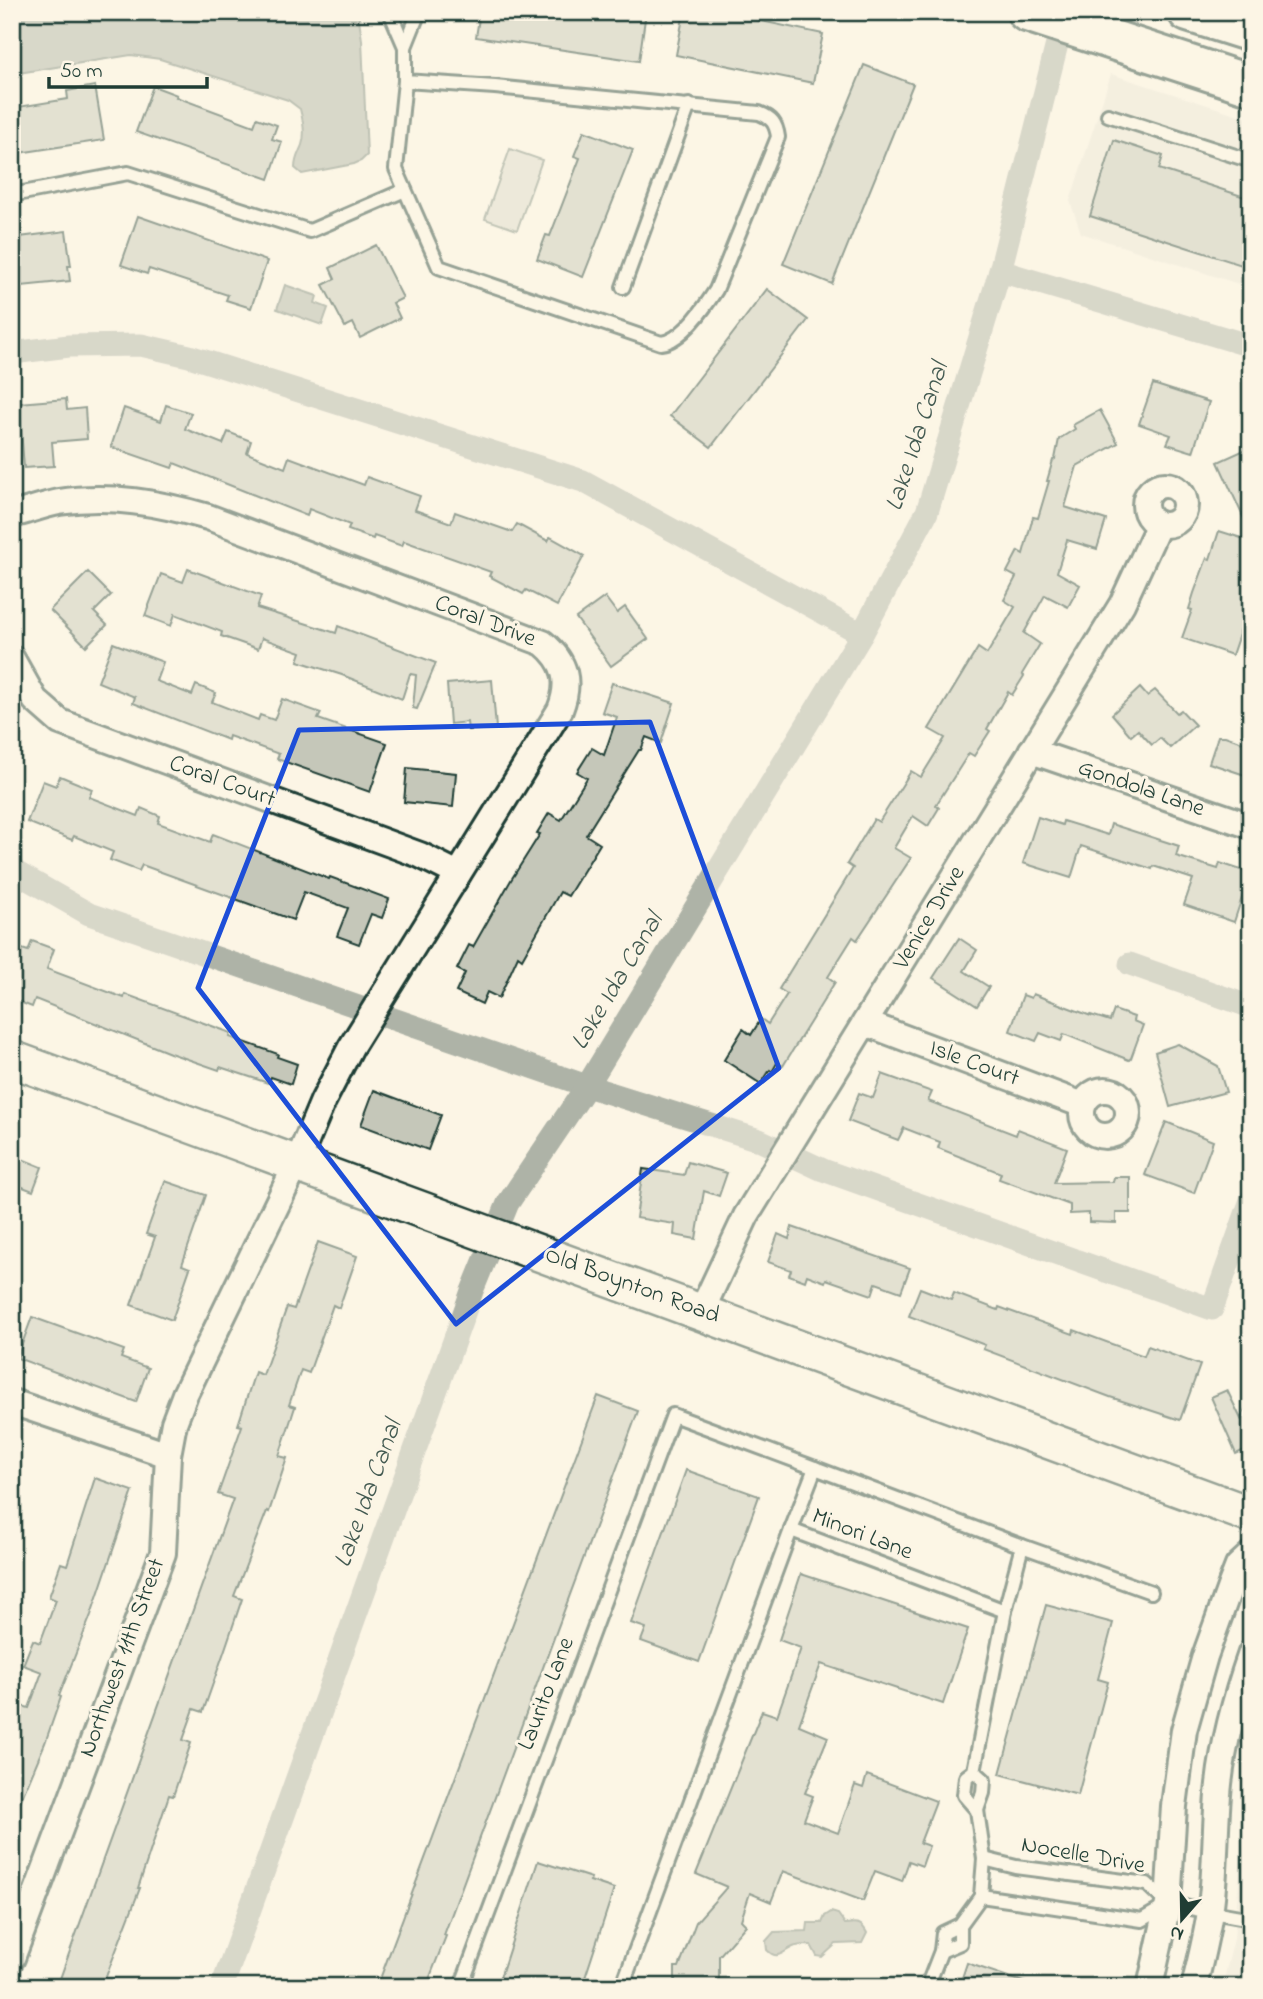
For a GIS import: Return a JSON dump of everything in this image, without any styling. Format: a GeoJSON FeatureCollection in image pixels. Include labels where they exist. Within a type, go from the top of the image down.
{"type":"FeatureCollection","features":[{"type":"Feature","properties":{"kind":"main road"},"geometry":{"type":"LineString","coordinates":[[1027,12],[1251,85]]}},
{"type":"Feature","properties":{"kind":"main road"},"geometry":{"type":"LineString","coordinates":[[1188,12],[1251,33]]}},
{"type":"Feature","properties":{"kind":"street","name":"Coral Drive"},"geometry":{"type":"LineString","coordinates":[[12,515],[58,503],[96,499],[134,500],[171,506],[208,517],[543,643],[555,653],[563,665],[567,680],[566,696],[560,710],[351,1047],[323,1101],[297,1164]]}},
{"type":"Feature","properties":{"kind":"street","name":"Venice Drive"},"geometry":{"type":"LineString","coordinates":[[701,1311],[746,1216],[1122,604],[1159,524]]}},
{"type":"Feature","properties":{"kind":"street","name":"Coral Court"},"geometry":{"type":"LineString","coordinates":[[12,659],[35,701],[60,722],[420,855],[458,874]]}},
{"type":"Feature","properties":{"kind":"street","name":"Gondola Lane"},"geometry":{"type":"LineString","coordinates":[[1031,751],[1251,826]]}},
{"type":"Feature","properties":{"kind":"street","name":"Isle Court"},"geometry":{"type":"LineString","coordinates":[[865,1023],[1083,1104]]}},
{"type":"Feature","properties":{"kind":"street","name":"Old Boynton Road"},"geometry":{"type":"LineString","coordinates":[[12,1059],[1251,1515]]}},
{"type":"Feature","properties":{"kind":"street","name":"Northwest 11th Street"},"geometry":{"type":"LineString","coordinates":[[12,1958],[163,1553],[168,1455],[174,1423],[185,1394],[297,1164]]}},
{"type":"Feature","properties":{"kind":"street"},"geometry":{"type":"LineString","coordinates":[[12,1402],[168,1455]]}},
{"type":"Feature","properties":{"kind":"street"},"geometry":{"type":"LineString","coordinates":[[1150,1987],[1168,1905],[1174,1806],[1184,1730],[1205,1656],[1231,1584],[1238,1566],[1251,1554]]}},
{"type":"Feature","properties":{"kind":"street"},"geometry":{"type":"LineString","coordinates":[[1194,1987],[1210,1912],[1219,1782],[1225,1744],[1233,1707],[1251,1653]]}},
{"type":"Feature","properties":{"kind":"lane"},"geometry":{"type":"LineString","coordinates":[[390,12],[405,47]]}},
{"type":"Feature","properties":{"kind":"lane"},"geometry":{"type":"LineString","coordinates":[[405,81],[495,87],[759,113],[770,117],[776,125],[778,137],[716,290],[681,333],[669,342],[660,342],[439,267],[396,169],[405,81],[405,47],[419,12]]}},
{"type":"Feature","properties":{"kind":"lane"},"geometry":{"type":"LineString","coordinates":[[623,287],[689,105]]}},
{"type":"Feature","properties":{"kind":"lane"},"geometry":{"type":"LineString","coordinates":[[1108,114],[1251,161]]}},
{"type":"Feature","properties":{"kind":"lane"},"geometry":{"type":"LineString","coordinates":[[12,195],[128,173],[310,231],[405,190]]}},
{"type":"Feature","properties":{"kind":"lane","name":"Minori Lane"},"geometry":{"type":"LineString","coordinates":[[673,1415],[815,1468],[791,1530],[1005,1611]]}},
{"type":"Feature","properties":{"kind":"lane","name":"Laurito Lane"},"geometry":{"type":"LineString","coordinates":[[461,1987],[673,1415]]}},
{"type":"Feature","properties":{"kind":"lane"},"geometry":{"type":"LineString","coordinates":[[815,1468],[1151,1592]]}},
{"type":"Feature","properties":{"kind":"lane"},"geometry":{"type":"LineString","coordinates":[[622,1987],[791,1530]]}},
{"type":"Feature","properties":{"kind":"lane","name":"Nocelle Drive"},"geometry":{"type":"LineString","coordinates":[[1022,1546],[1005,1611],[974,1771],[984,1780],[984,1793],[976,1811],[984,1859],[981,1896],[1142,1920],[1168,1905]]}},
{"type":"Feature","properties":{"kind":"lane","name":"Nocelle Drive"},"geometry":{"type":"LineString","coordinates":[[984,1859],[1016,1867],[1147,1884],[1168,1905],[1251,1919]]}},
{"type":"Feature","properties":{"kind":"lane"},"geometry":{"type":"LineString","coordinates":[[927,1987],[941,1951],[943,1933],[960,1925],[981,1896]]}},
{"type":"Feature","properties":{"kind":"highlighted area"},"geometry":{"type":"Polygon","coordinates":[[[650,722],[779,1068],[456,1324],[198,988],[299,730],[650,722]]]}},
{"type":"Feature","properties":{"kind":"shaded area"},"geometry":{"type":"Polygon","coordinates":[[[12,12],[358,12],[362,40],[367,155],[354,164],[302,174],[295,168],[304,136],[300,109],[288,100],[160,59],[131,55],[12,74],[12,12]]]}},
{"type":"Feature","properties":{"kind":"shaded area"},"geometry":{"type":"Polygon","coordinates":[[[1111,74],[1251,119],[1251,288],[1081,233],[1070,201],[1111,74]]]}},
{"type":"Feature","properties":{"kind":"shaded area"},"geometry":{"type":"Polygon","coordinates":[[[510,149],[542,160],[517,230],[485,219],[510,149]]]}},
{"type":"Feature","properties":{"kind":"shaded area"},"geometry":{"type":"Polygon","coordinates":[[[285,285],[317,296],[315,303],[328,308],[322,325],[277,309],[285,285]]]}},
{"type":"Feature","properties":{"kind":"shaded area"},"geometry":{"type":"Polygon","coordinates":[[[1251,1763],[1251,1987],[1222,1987],[1234,1939],[1251,1763]]]}},
{"type":"Feature","properties":{"kind":"shaded area"},"geometry":{"type":"Polygon","coordinates":[[[831,1912],[838,1914],[845,1924],[863,1926],[867,1933],[862,1943],[836,1944],[822,1957],[817,1956],[811,1945],[795,1946],[777,1955],[767,1950],[766,1941],[774,1932],[807,1931],[808,1923],[822,1923],[825,1916],[831,1912]]]}},
{"type":"Feature","properties":{"kind":"building"},"geometry":{"type":"Polygon","coordinates":[[[480,12],[646,12],[639,61],[476,37],[480,12]]]}},
{"type":"Feature","properties":{"kind":"building"},"geometry":{"type":"Polygon","coordinates":[[[684,12],[718,12],[823,34],[813,83],[676,55],[684,12]]]}},
{"type":"Feature","properties":{"kind":"building"},"geometry":{"type":"Polygon","coordinates":[[[864,65],[913,84],[832,284],[783,264],[864,65]]]}},
{"type":"Feature","properties":{"kind":"building"},"geometry":{"type":"Polygon","coordinates":[[[95,86],[104,140],[12,154],[12,108],[68,99],[67,91],[95,86]]]}},
{"type":"Feature","properties":{"kind":"building"},"geometry":{"type":"Polygon","coordinates":[[[153,86],[254,126],[257,118],[277,125],[272,139],[282,142],[269,179],[136,132],[153,86]]]}},
{"type":"Feature","properties":{"kind":"building"},"geometry":{"type":"Polygon","coordinates":[[[584,131],[633,150],[583,277],[537,259],[546,235],[550,236],[580,158],[574,156],[584,131]]]}},
{"type":"Feature","properties":{"kind":"building"},"geometry":{"type":"Polygon","coordinates":[[[1114,140],[1163,156],[1159,169],[1251,199],[1251,268],[1090,216],[1114,140]]]}},
{"type":"Feature","properties":{"kind":"building"},"geometry":{"type":"Polygon","coordinates":[[[138,216],[267,261],[251,308],[226,300],[228,295],[149,269],[147,274],[121,265],[138,216]]]}},
{"type":"Feature","properties":{"kind":"building"},"geometry":{"type":"Polygon","coordinates":[[[66,231],[71,266],[68,266],[70,281],[12,287],[12,238],[66,231]]]}},
{"type":"Feature","properties":{"kind":"building"},"geometry":{"type":"Polygon","coordinates":[[[376,245],[403,298],[393,303],[400,318],[360,338],[353,323],[345,327],[323,285],[335,279],[330,268],[376,245]]]}},
{"type":"Feature","properties":{"kind":"building"},"geometry":{"type":"Polygon","coordinates":[[[767,289],[808,320],[711,447],[670,416],[767,289]]]}},
{"type":"Feature","properties":{"kind":"building"},"geometry":{"type":"Polygon","coordinates":[[[1153,384],[1209,402],[1193,452],[1167,444],[1171,435],[1139,424],[1153,384]]]}},
{"type":"Feature","properties":{"kind":"building"},"geometry":{"type":"Polygon","coordinates":[[[66,399],[67,410],[85,408],[87,439],[52,442],[54,466],[24,468],[19,403],[66,399]]]}},
{"type":"Feature","properties":{"kind":"building"},"geometry":{"type":"Polygon","coordinates":[[[166,405],[191,413],[185,429],[223,444],[228,432],[251,441],[247,453],[285,468],[289,457],[364,485],[367,477],[420,496],[415,510],[451,523],[455,512],[512,532],[517,524],[548,541],[550,537],[584,556],[557,606],[526,590],[523,594],[489,576],[491,572],[404,541],[402,546],[374,536],[373,539],[348,530],[350,525],[309,509],[307,516],[174,463],[172,468],[111,447],[124,408],[161,421],[166,405]]]}},
{"type":"Feature","properties":{"kind":"building"},"geometry":{"type":"Polygon","coordinates":[[[1100,410],[1118,443],[1077,466],[1065,507],[1106,520],[1097,549],[1067,540],[1057,572],[1080,585],[1068,607],[1045,595],[1024,633],[1040,644],[1022,674],[1024,676],[1012,695],[1008,692],[987,729],[990,731],[974,756],[969,753],[936,805],[939,808],[928,826],[913,816],[894,848],[911,858],[857,940],[853,937],[828,977],[835,982],[783,1066],[777,1063],[761,1084],[724,1060],[743,1029],[751,1035],[761,1019],[768,1024],[787,994],[779,989],[853,868],[847,864],[874,819],[879,822],[911,771],[921,777],[945,738],[929,729],[978,648],[987,654],[1015,607],[1004,600],[1016,577],[1007,572],[1018,551],[1023,554],[1033,517],[1038,518],[1059,439],[1075,429],[1073,425],[1100,410]]]}},
{"type":"Feature","properties":{"kind":"building"},"geometry":{"type":"Polygon","coordinates":[[[1251,447],[1251,534],[1218,462],[1251,447]]]}},
{"type":"Feature","properties":{"kind":"building"},"geometry":{"type":"Polygon","coordinates":[[[1219,531],[1251,541],[1251,599],[1232,655],[1182,638],[1192,610],[1189,609],[1194,593],[1207,558],[1210,559],[1219,531]]]}},
{"type":"Feature","properties":{"kind":"building"},"geometry":{"type":"Polygon","coordinates":[[[188,569],[261,596],[257,608],[336,633],[338,626],[436,663],[417,709],[413,708],[416,675],[410,674],[402,699],[298,661],[301,652],[262,638],[258,649],[221,636],[222,632],[175,614],[171,626],[145,616],[161,574],[183,582],[188,569]]]}},
{"type":"Feature","properties":{"kind":"building"},"geometry":{"type":"Polygon","coordinates":[[[88,572],[111,595],[94,612],[107,625],[86,646],[50,610],[88,572]]]}},
{"type":"Feature","properties":{"kind":"building"},"geometry":{"type":"Polygon","coordinates":[[[605,597],[617,613],[625,607],[648,639],[611,666],[576,618],[605,597]]]}},
{"type":"Feature","properties":{"kind":"building"},"geometry":{"type":"Polygon","coordinates":[[[113,643],[163,662],[156,681],[192,695],[196,685],[216,693],[212,702],[258,720],[260,715],[274,720],[282,699],[321,713],[318,719],[387,743],[370,792],[277,759],[279,754],[229,736],[228,740],[133,703],[135,697],[98,682],[113,643]]]}},
{"type":"Feature","properties":{"kind":"building"},"geometry":{"type":"Polygon","coordinates":[[[492,680],[496,728],[468,730],[467,722],[450,724],[447,684],[492,680]]]}},
{"type":"Feature","properties":{"kind":"building"},"geometry":{"type":"Polygon","coordinates":[[[612,683],[674,703],[661,743],[646,737],[641,750],[586,835],[600,844],[568,896],[560,892],[522,959],[518,956],[499,998],[487,992],[482,1004],[456,992],[465,973],[457,969],[469,945],[473,947],[540,834],[537,833],[549,813],[561,820],[587,778],[577,772],[592,748],[604,755],[617,717],[602,712],[612,683]]]}},
{"type":"Feature","properties":{"kind":"building"},"geometry":{"type":"Polygon","coordinates":[[[1140,688],[1147,696],[1155,690],[1177,713],[1181,710],[1195,725],[1170,748],[1160,738],[1152,745],[1138,730],[1131,736],[1112,714],[1140,688]]]}},
{"type":"Feature","properties":{"kind":"building"},"geometry":{"type":"Polygon","coordinates":[[[1218,736],[1251,745],[1251,777],[1209,763],[1218,736]]]}},
{"type":"Feature","properties":{"kind":"building"},"geometry":{"type":"Polygon","coordinates":[[[407,768],[456,773],[453,807],[404,802],[407,768]]]}},
{"type":"Feature","properties":{"kind":"building"},"geometry":{"type":"Polygon","coordinates":[[[60,776],[92,789],[89,797],[138,816],[141,808],[160,816],[158,823],[210,842],[213,834],[389,899],[382,918],[371,914],[359,944],[337,936],[348,908],[304,892],[293,920],[142,865],[139,871],[110,860],[113,852],[74,836],[72,840],[27,822],[43,781],[56,786],[60,776]]]}},
{"type":"Feature","properties":{"kind":"building"},"geometry":{"type":"Polygon","coordinates":[[[1038,817],[1062,825],[1063,821],[1108,835],[1111,824],[1179,846],[1176,856],[1218,869],[1220,863],[1250,873],[1234,922],[1184,905],[1193,879],[1153,866],[1152,869],[1081,846],[1071,878],[1023,863],[1038,817]]]}},
{"type":"Feature","properties":{"kind":"building"},"geometry":{"type":"Polygon","coordinates":[[[959,938],[977,950],[964,971],[989,987],[977,1006],[933,978],[959,938]]]}},
{"type":"Feature","properties":{"kind":"building"},"geometry":{"type":"Polygon","coordinates":[[[32,941],[54,949],[47,969],[231,1033],[230,1037],[278,1054],[277,1057],[297,1064],[291,1084],[271,1077],[268,1083],[220,1067],[219,1070],[35,999],[32,1007],[12,999],[12,957],[16,947],[28,951],[32,941]]]}},
{"type":"Feature","properties":{"kind":"building"},"geometry":{"type":"Polygon","coordinates":[[[1033,994],[1110,1021],[1114,1010],[1134,1017],[1133,1021],[1143,1025],[1131,1058],[1129,1060],[1064,1034],[1061,1041],[1040,1033],[1036,1041],[1010,1031],[1023,995],[1031,998],[1033,994]]]}},
{"type":"Feature","properties":{"kind":"building"},"geometry":{"type":"Polygon","coordinates":[[[1178,1044],[1218,1066],[1226,1092],[1170,1107],[1155,1052],[1178,1044]]]}},
{"type":"Feature","properties":{"kind":"building"},"geometry":{"type":"Polygon","coordinates":[[[882,1074],[932,1092],[928,1101],[1016,1135],[1018,1129],[1067,1148],[1054,1183],[1113,1182],[1114,1177],[1130,1177],[1130,1213],[1116,1213],[1116,1223],[1089,1222],[1089,1213],[1070,1214],[1070,1205],[999,1179],[1001,1173],[938,1148],[940,1142],[904,1128],[898,1140],[848,1121],[859,1093],[873,1098],[882,1074]]]}},
{"type":"Feature","properties":{"kind":"building"},"geometry":{"type":"Polygon","coordinates":[[[374,1090],[441,1115],[428,1150],[361,1125],[374,1090]]]}},
{"type":"Feature","properties":{"kind":"building"},"geometry":{"type":"Polygon","coordinates":[[[1166,1122],[1213,1141],[1194,1193],[1145,1175],[1166,1122]]]}},
{"type":"Feature","properties":{"kind":"building"},"geometry":{"type":"Polygon","coordinates":[[[12,1155],[42,1167],[33,1191],[12,1183],[12,1155]]]}},
{"type":"Feature","properties":{"kind":"building"},"geometry":{"type":"Polygon","coordinates":[[[688,1162],[727,1173],[719,1196],[704,1191],[696,1239],[674,1235],[675,1224],[636,1218],[643,1169],[684,1175],[688,1162]]]}},
{"type":"Feature","properties":{"kind":"building"},"geometry":{"type":"Polygon","coordinates":[[[165,1181],[206,1195],[182,1265],[190,1268],[172,1320],[131,1305],[155,1237],[146,1234],[165,1181]]]}},
{"type":"Feature","properties":{"kind":"building"},"geometry":{"type":"Polygon","coordinates":[[[792,1227],[910,1268],[901,1292],[876,1283],[872,1295],[826,1279],[825,1282],[807,1275],[805,1281],[789,1275],[791,1270],[768,1262],[778,1234],[789,1239],[792,1227]]]}},
{"type":"Feature","properties":{"kind":"building"},"geometry":{"type":"Polygon","coordinates":[[[318,1242],[357,1256],[339,1308],[333,1305],[309,1373],[301,1370],[289,1405],[295,1407],[279,1456],[287,1458],[269,1512],[267,1511],[234,1596],[242,1599],[203,1712],[194,1709],[183,1740],[191,1743],[173,1796],[169,1795],[140,1888],[102,1987],[57,1987],[233,1499],[218,1494],[242,1426],[238,1425],[255,1372],[263,1375],[287,1307],[294,1309],[318,1242]]]}},
{"type":"Feature","properties":{"kind":"building"},"geometry":{"type":"Polygon","coordinates":[[[920,1288],[951,1300],[954,1293],[1073,1334],[1074,1330],[1144,1356],[1148,1346],[1200,1365],[1180,1420],[983,1349],[985,1345],[909,1316],[920,1288]]]}},
{"type":"Feature","properties":{"kind":"building"},"geometry":{"type":"Polygon","coordinates":[[[32,1317],[124,1350],[121,1358],[148,1368],[136,1402],[17,1358],[32,1317]]]}},
{"type":"Feature","properties":{"kind":"building"},"geometry":{"type":"Polygon","coordinates":[[[1227,1390],[1241,1419],[1251,1396],[1251,1447],[1236,1454],[1211,1397],[1227,1390]]]}},
{"type":"Feature","properties":{"kind":"building"},"geometry":{"type":"Polygon","coordinates":[[[598,1396],[638,1411],[444,1935],[446,1936],[426,1987],[377,1987],[598,1396]]]}},
{"type":"Feature","properties":{"kind":"building"},"geometry":{"type":"Polygon","coordinates":[[[686,1470],[759,1496],[699,1662],[641,1641],[646,1628],[631,1623],[686,1470]]]}},
{"type":"Feature","properties":{"kind":"building"},"geometry":{"type":"Polygon","coordinates":[[[95,1478],[133,1491],[91,1615],[59,1696],[61,1697],[45,1743],[12,1821],[12,1703],[29,1708],[42,1672],[23,1665],[33,1640],[40,1643],[56,1600],[49,1597],[61,1563],[67,1565],[95,1478]]]}},
{"type":"Feature","properties":{"kind":"building"},"geometry":{"type":"Polygon","coordinates":[[[801,1574],[968,1629],[943,1704],[821,1664],[799,1725],[828,1737],[805,1793],[813,1796],[804,1820],[838,1833],[855,1785],[863,1788],[867,1775],[936,1801],[920,1843],[929,1846],[922,1866],[909,1861],[902,1881],[875,1871],[863,1901],[783,1871],[771,1902],[750,1893],[741,1920],[746,1925],[719,1956],[719,1987],[675,1987],[675,1967],[679,1967],[696,1922],[727,1887],[696,1874],[762,1711],[777,1716],[801,1648],[779,1640],[801,1574]]]}},
{"type":"Feature","properties":{"kind":"building"},"geometry":{"type":"Polygon","coordinates":[[[1046,1605],[1113,1623],[1098,1679],[1108,1682],[1078,1795],[1000,1774],[1046,1605]]]}},
{"type":"Feature","properties":{"kind":"building"},"geometry":{"type":"Polygon","coordinates":[[[538,1861],[591,1878],[590,1881],[614,1889],[582,1987],[497,1987],[538,1861]]]}},
{"type":"Feature","properties":{"kind":"building"},"geometry":{"type":"Polygon","coordinates":[[[967,1963],[1029,1984],[1028,1987],[959,1987],[967,1963]]]}},
{"type":"Feature","properties":{"kind":"waterway","name":"Lake Ida Canal"},"geometry":{"type":"LineString","coordinates":[[222,1987],[472,1291],[508,1203],[587,1086],[862,634],[927,512],[1000,271],[1065,12]]}},
{"type":"Feature","properties":{"kind":"waterway"},"geometry":{"type":"LineString","coordinates":[[1000,271],[1251,346]]}},
{"type":"Feature","properties":{"kind":"waterway"},"geometry":{"type":"LineString","coordinates":[[12,353],[69,346],[141,345],[189,356],[583,481],[862,634]]}},
{"type":"Feature","properties":{"kind":"waterway"},"geometry":{"type":"LineString","coordinates":[[12,870],[89,914],[587,1086],[759,1140],[823,1170],[1212,1309],[1251,1200]]}},
{"type":"Feature","properties":{"kind":"waterway"},"geometry":{"type":"LineString","coordinates":[[1130,964],[1251,1007]]}}]}
